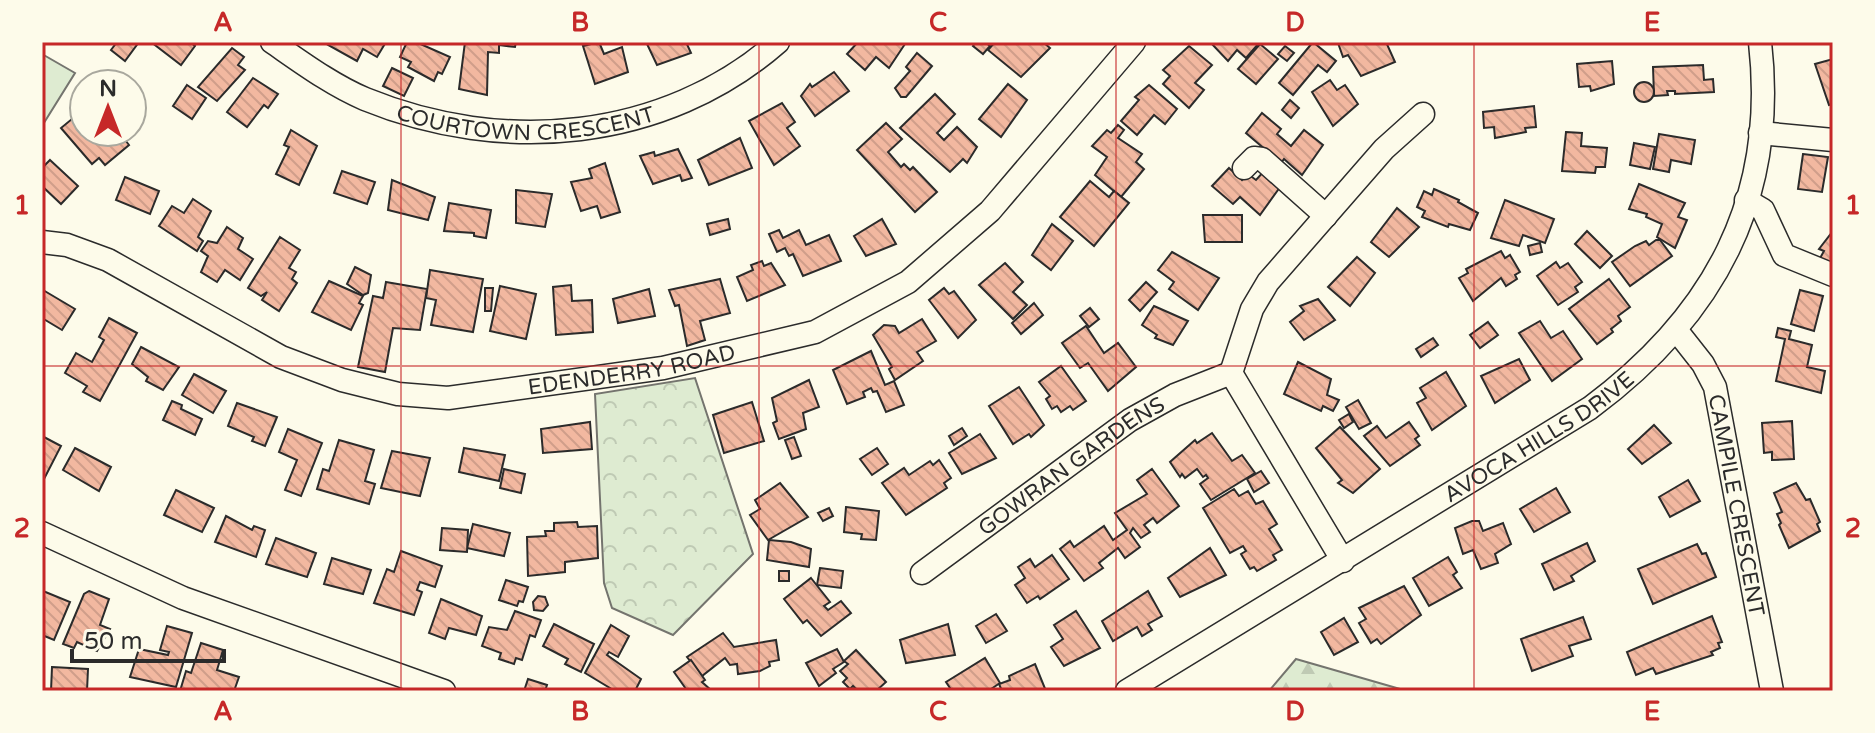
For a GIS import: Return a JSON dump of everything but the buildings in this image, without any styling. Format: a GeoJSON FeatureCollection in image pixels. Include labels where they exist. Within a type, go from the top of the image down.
{"type":"FeatureCollection","features":[{"type":"Feature","properties":{"kind":"street","name":"COURTOWN CRESCENT"},"geometry":{"type":"LineString","coordinates":[[272,42],[363,98],[423,118],[486,130],[568,133],[636,118],[684,101],[732,76],[778,42]]}},
{"type":"Feature","properties":{"kind":"street","name":"EDENDERRY ROAD"},"geometry":{"type":"LineString","coordinates":[[42,242],[67,245],[108,260],[281,357],[342,380],[398,394],[448,398],[687,364],[815,332],[908,282],[990,211],[1134,42]]}},
{"type":"Feature","properties":{"kind":"street","name":"AVOCA HILLS DRIVE"},"geometry":{"type":"LineString","coordinates":[[1127,691],[1590,408],[1637,373],[1677,331],[1703,297],[1729,251],[1746,200],[1760,133],[1763,70],[1760,42]]}},
{"type":"Feature","properties":{"kind":"street"},"geometry":{"type":"LineString","coordinates":[[1343,561],[1231,373],[1252,309],[1268,282],[1384,149],[1423,114]]}},
{"type":"Feature","properties":{"kind":"street"},"geometry":{"type":"LineString","coordinates":[[1760,133],[1833,140]]}},
{"type":"Feature","properties":{"kind":"street"},"geometry":{"type":"LineString","coordinates":[[1244,168],[1254,158],[1262,159],[1326,216]]}},
{"type":"Feature","properties":{"kind":"street"},"geometry":{"type":"LineString","coordinates":[[1746,200],[1763,210],[1784,255],[1833,275]]}},
{"type":"Feature","properties":{"kind":"street","name":"CAMPILE CRESCENT"},"geometry":{"type":"LineString","coordinates":[[1677,331],[1703,364],[1715,387],[1772,691]]}},
{"type":"Feature","properties":{"kind":"street","name":"GOWRAN GARDENS"},"geometry":{"type":"LineString","coordinates":[[922,573],[1130,420],[1175,395],[1231,373]]}},
{"type":"Feature","properties":{"kind":"street"},"geometry":{"type":"LineString","coordinates":[[42,533],[183,598],[444,691]]}},
{"type":"Feature","properties":{"kind":"green space"},"geometry":{"type":"Polygon","coordinates":[[[42,54],[68,69],[68,84],[42,126],[42,54]]]}},
{"type":"Feature","properties":{"kind":"green space"},"geometry":{"type":"Polygon","coordinates":[[[695,378],[753,554],[673,635],[612,608],[604,583],[595,394],[695,378]]]}},
{"type":"Feature","properties":{"kind":"green space"},"geometry":{"type":"Polygon","coordinates":[[[1296,659],[1407,691],[1269,691],[1296,659]]]}}]}
